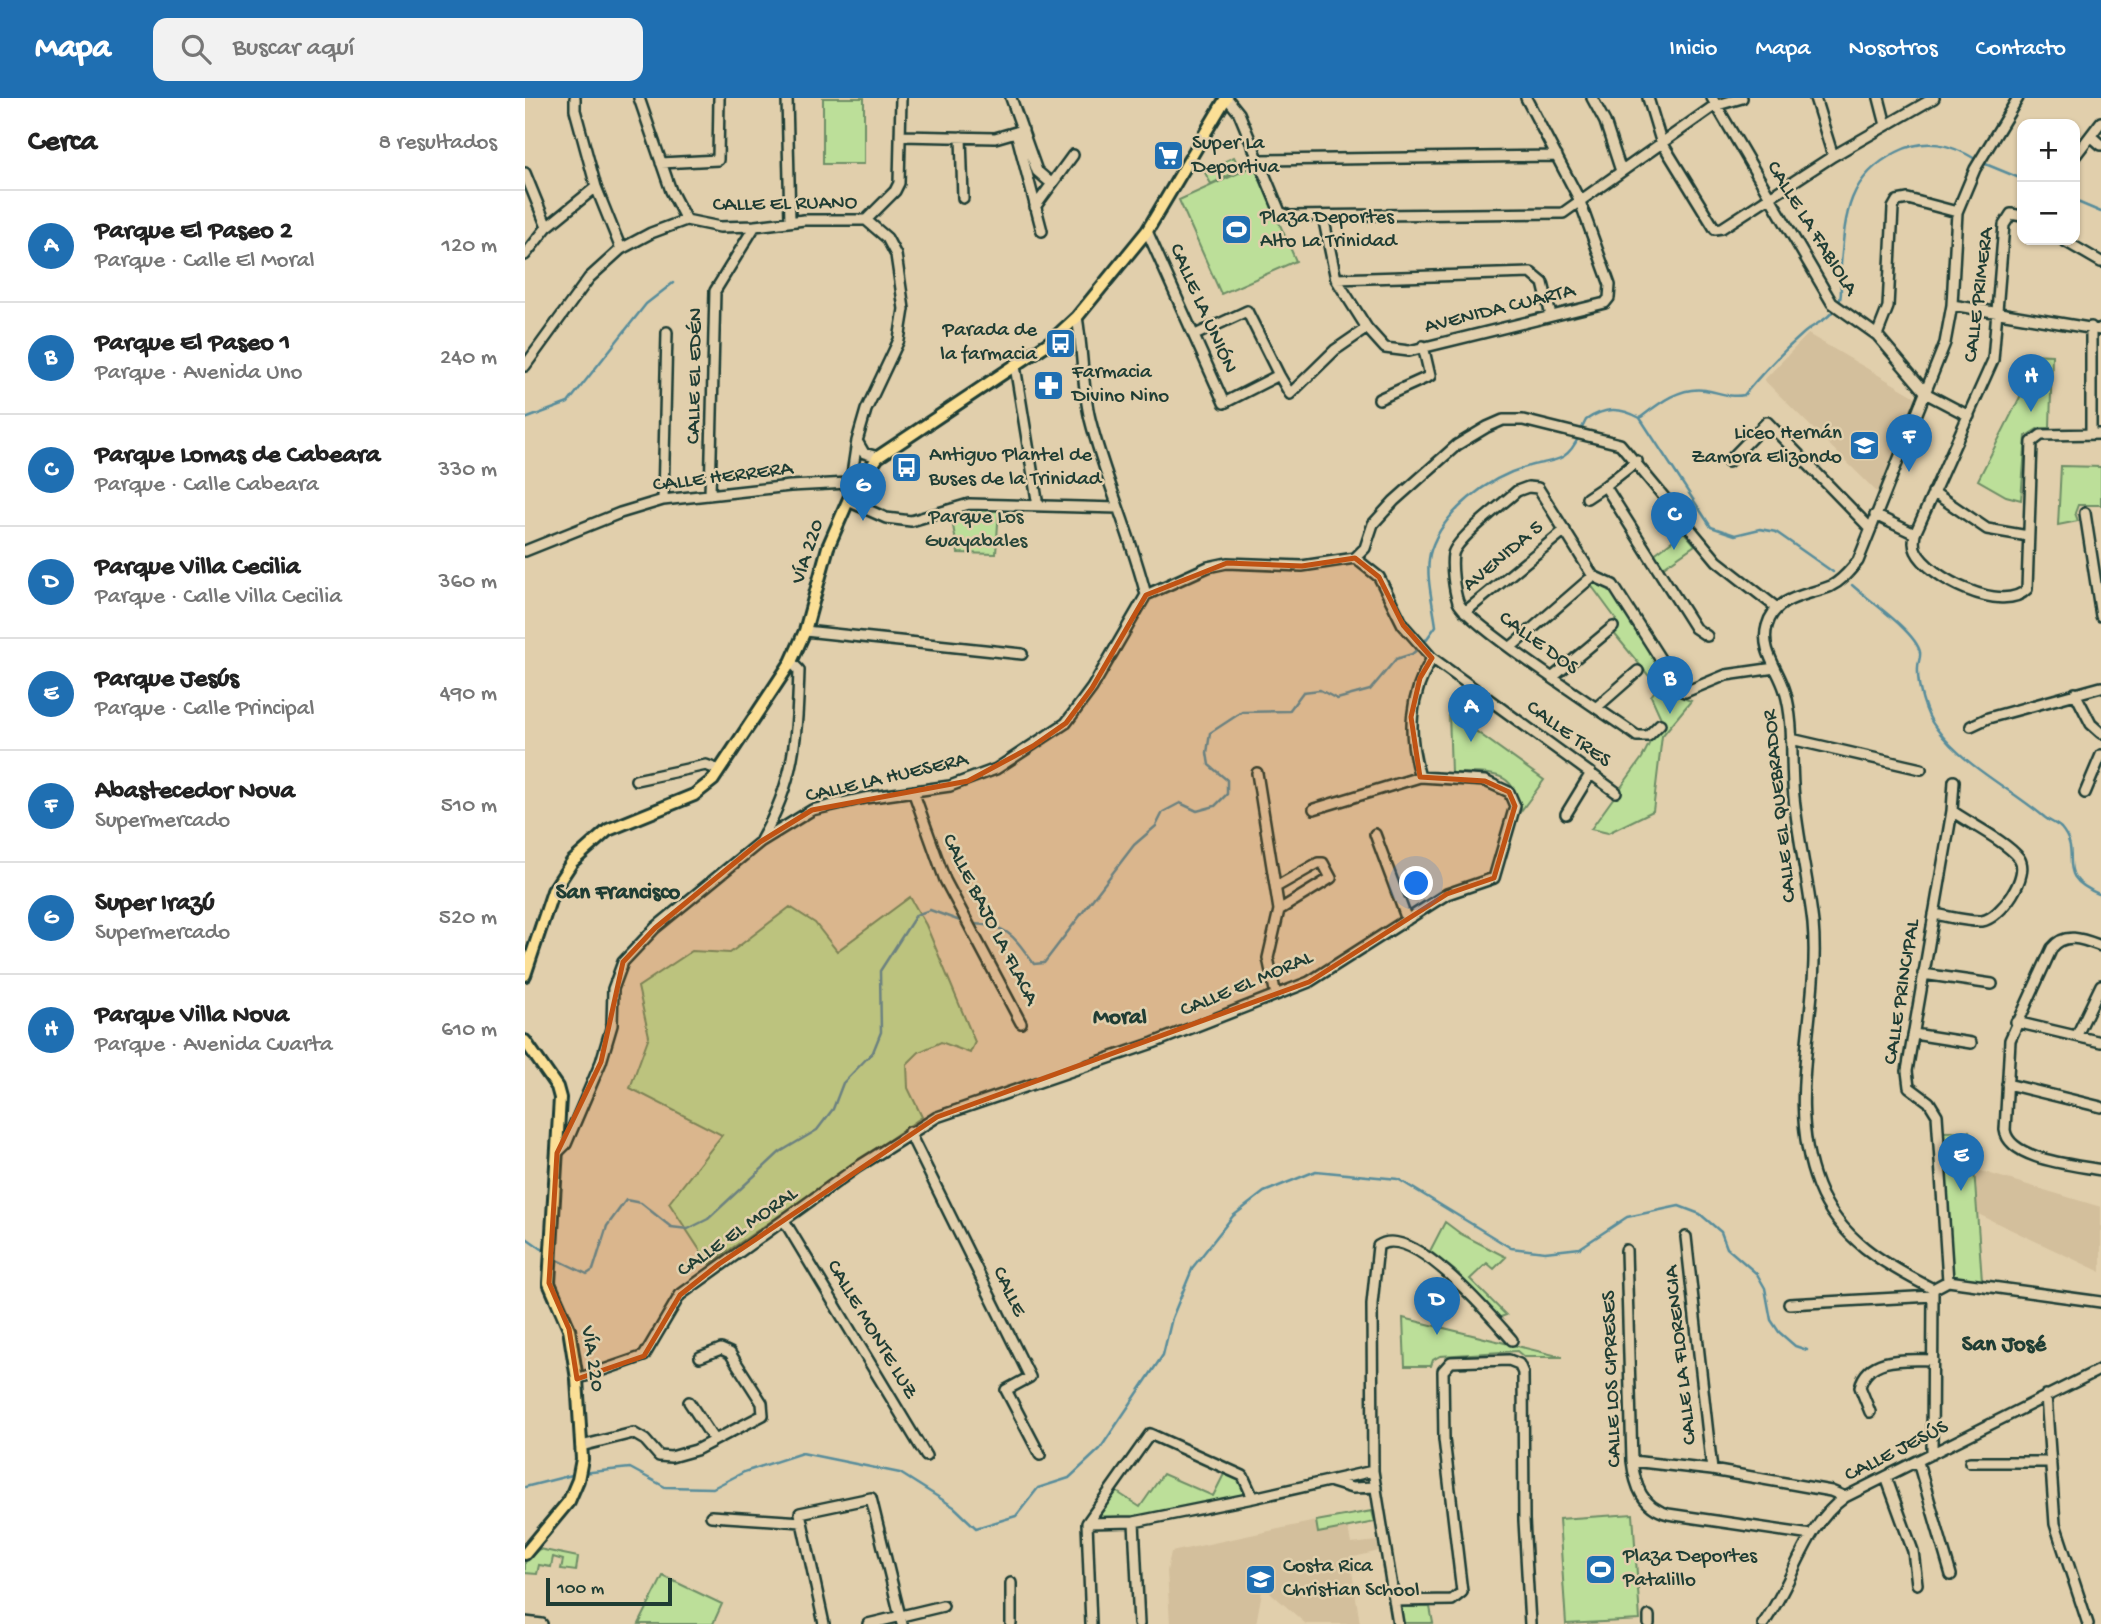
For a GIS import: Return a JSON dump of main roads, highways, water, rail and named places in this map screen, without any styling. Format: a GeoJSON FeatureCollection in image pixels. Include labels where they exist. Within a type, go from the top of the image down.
{"type":"FeatureCollection","features":[{"type":"Feature","properties":{"kind":"main road","name":"VÍA 220"},"geometry":{"type":"LineString","coordinates":[[525,975],[553,891],[572,862],[608,830],[694,795],[713,780],[791,662],[806,631],[828,547],[848,501],[878,457],[1051,342],[1077,317],[1147,230],[1227,98]]}},
{"type":"Feature","properties":{"kind":"main road","name":"VÍA 220"},"geometry":{"type":"LineString","coordinates":[[525,1041],[557,1087],[560,1098],[549,1283],[569,1329],[577,1379],[582,1459],[578,1480],[569,1501],[525,1553]]}},
{"type":"Feature","properties":{"kind":"waterway"},"geometry":{"type":"LineString","coordinates":[[1640,418],[1670,397],[1696,389],[1744,395],[1788,348],[1830,314],[1841,296],[1843,238],[1850,204],[1866,175],[1879,163],[1908,147],[1928,144],[1948,146],[1977,160]]}},
{"type":"Feature","properties":{"kind":"waterway"},"geometry":{"type":"LineString","coordinates":[[1983,163],[2017,177]]}},
{"type":"Feature","properties":{"kind":"waterway"},"geometry":{"type":"LineString","coordinates":[[2080,203],[2101,212]]}},
{"type":"Feature","properties":{"kind":"waterway"},"geometry":{"type":"LineString","coordinates":[[525,419],[568,403],[646,304],[673,283]]}},
{"type":"Feature","properties":{"kind":"waterway"},"geometry":{"type":"LineString","coordinates":[[1581,430],[1586,420],[1606,411],[1619,410],[1640,418]]}},
{"type":"Feature","properties":{"kind":"waterway"},"geometry":{"type":"LineString","coordinates":[[1640,418],[1711,527],[1735,535],[1760,529],[1776,532],[1833,572]]}},
{"type":"Feature","properties":{"kind":"waterway"},"geometry":{"type":"LineString","coordinates":[[1423,644],[1436,626],[1429,559],[1437,536],[1446,522],[1469,498],[1483,488],[1512,472],[1563,456],[1569,452],[1579,436]]}},
{"type":"Feature","properties":{"kind":"waterway"},"geometry":{"type":"LineString","coordinates":[[1852,585],[1901,626],[1916,644],[1920,652],[1918,675],[1925,708],[1947,742],[1973,765],[2061,828],[2068,838],[2072,872],[2077,880],[2101,895]]}},
{"type":"Feature","properties":{"kind":"waterway"},"geometry":{"type":"LineString","coordinates":[[973,924],[1003,930],[1015,940],[1034,964],[1044,963],[1134,845],[1156,826],[1163,812],[1180,803],[1197,811],[1215,806],[1227,794],[1227,780],[1209,765],[1207,753],[1210,733],[1242,712],[1289,711],[1303,692],[1320,690],[1337,699],[1370,690],[1396,659],[1412,654],[1419,648]]}},
{"type":"Feature","properties":{"kind":"waterway"},"geometry":{"type":"LineString","coordinates":[[554,1258],[587,1274],[593,1270],[607,1226],[626,1200],[641,1203],[671,1227],[688,1229],[708,1219],[780,1152],[817,1130],[833,1109],[843,1083],[873,1052],[881,1032],[880,971],[916,915],[930,910],[963,922]]}},
{"type":"Feature","properties":{"kind":"waterway"},"geometry":{"type":"LineString","coordinates":[[582,1473],[630,1468],[665,1487],[713,1488],[744,1472],[802,1453],[900,1473],[954,1507],[976,1528],[1016,1516],[1038,1488],[1069,1478],[1100,1449],[1163,1355],[1172,1318],[1193,1267],[1233,1216],[1264,1192],[1316,1171],[1398,1179],[1511,1248],[1545,1252],[1580,1248],[1627,1217],[1679,1206],[1700,1214],[1721,1232],[1727,1248],[1757,1274],[1765,1288],[1771,1320],[1779,1332],[1795,1346],[1807,1350]]}},
{"type":"Feature","properties":{"kind":"waterway"},"geometry":{"type":"LineString","coordinates":[[525,1237],[549,1254]]}},
{"type":"Feature","properties":{"kind":"waterway"},"geometry":{"type":"LineString","coordinates":[[525,1487],[576,1474]]}},
{"type":"Feature","properties":{"kind":"place","name":"Super La Deportiva"},"geometry":{"type":"Point","coordinates":[1169,156]}},
{"type":"Feature","properties":{"kind":"place","name":"Plaza Deportes Alto La Trinidad"},"geometry":{"type":"Point","coordinates":[1237,230]}},
{"type":"Feature","properties":{"kind":"place","name":"Parada de la farmacia"},"geometry":{"type":"Point","coordinates":[1060,343]}},
{"type":"Feature","properties":{"kind":"place","name":"Farmacia Divino Nino"},"geometry":{"type":"Point","coordinates":[1049,385]}},
{"type":"Feature","properties":{"kind":"place","name":"Parque Villa Nova"},"geometry":{"type":"Point","coordinates":[2031,412]}},
{"type":"Feature","properties":{"kind":"place","name":"Liceo Hernán Zamora Elizondo"},"geometry":{"type":"Point","coordinates":[1865,446]}},
{"type":"Feature","properties":{"kind":"place","name":"Antiguo Plantel de Buses de la Trinidad"},"geometry":{"type":"Point","coordinates":[906,468]}},
{"type":"Feature","properties":{"kind":"place","name":"Abastecedor Nova"},"geometry":{"type":"Point","coordinates":[1909,472]}},
{"type":"Feature","properties":{"kind":"place","name":"Super Irazú"},"geometry":{"type":"Point","coordinates":[863,521]}},
{"type":"Feature","properties":{"kind":"place","name":"Parque Lomas de Cabeara"},"geometry":{"type":"Point","coordinates":[1674,550]}},
{"type":"Feature","properties":{"kind":"place","name":"Parque El Paseo 1"},"geometry":{"type":"Point","coordinates":[1670,714]}},
{"type":"Feature","properties":{"kind":"place","name":"Parque El Paseo 2"},"geometry":{"type":"Point","coordinates":[1471,742]}},
{"type":"Feature","properties":{"kind":"place","name":"Parque Jesús"},"geometry":{"type":"Point","coordinates":[1961,1191]}},
{"type":"Feature","properties":{"kind":"place","name":"Parque Villa Cecilia"},"geometry":{"type":"Point","coordinates":[1437,1335]}},
{"type":"Feature","properties":{"kind":"place","name":"Plaza Deportes Patalillo"},"geometry":{"type":"Point","coordinates":[1600,1569]}},
{"type":"Feature","properties":{"kind":"place","name":"Costa Rica Christian School"},"geometry":{"type":"Point","coordinates":[1260,1579]}},
{"type":"Feature","properties":{"kind":"district","name":"San Francisco"},"geometry":{"type":"Point","coordinates":[618,893]}},
{"type":"Feature","properties":{"kind":"district","name":"Moral"},"geometry":{"type":"Point","coordinates":[1120,1018]}},
{"type":"Feature","properties":{"kind":"district","name":"San José"},"geometry":{"type":"Point","coordinates":[2004,1345]}},
{"type":"Feature","properties":{"kind":"park label","name":"Parque Los Guayabales"},"geometry":{"type":"Point","coordinates":[976,530]}}]}
